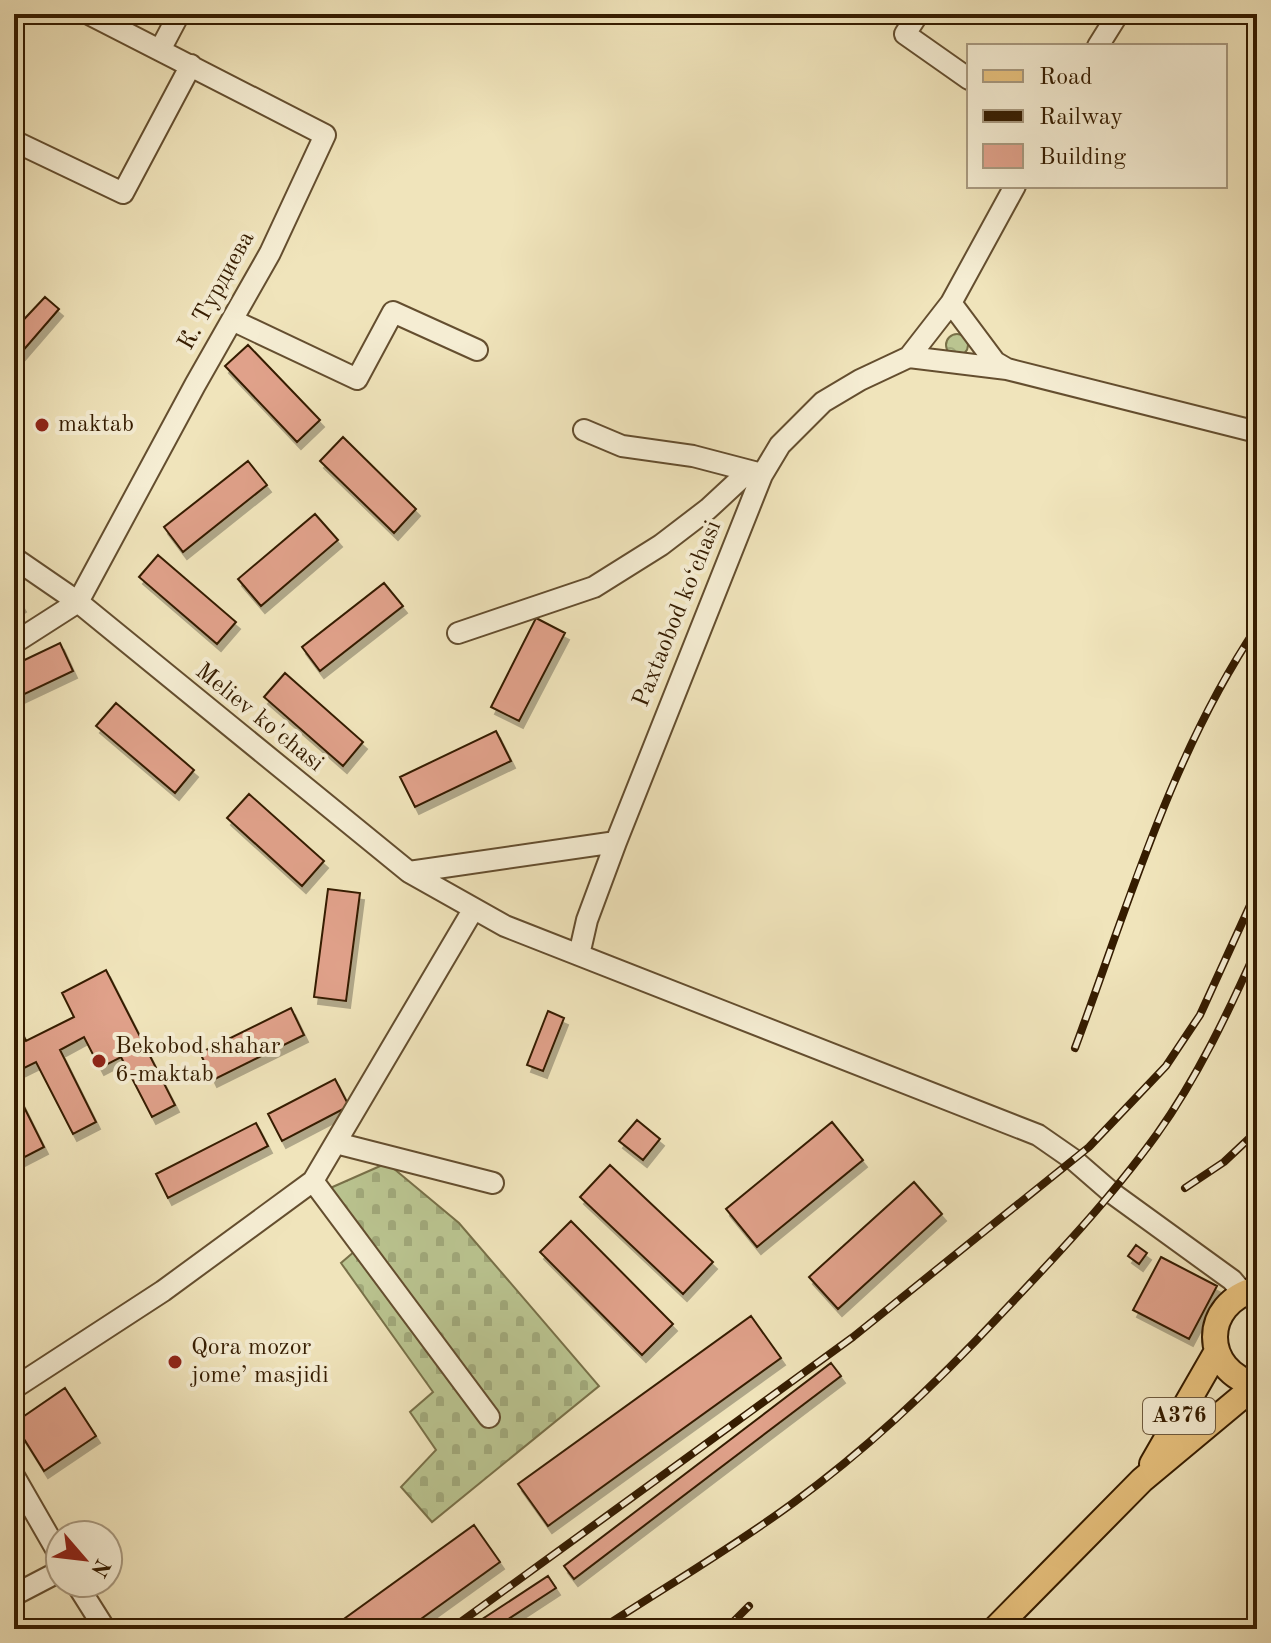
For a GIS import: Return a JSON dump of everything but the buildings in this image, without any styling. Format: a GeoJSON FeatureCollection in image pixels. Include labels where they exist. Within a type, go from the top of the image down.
{"type":"FeatureCollection","features":[{"type":"Feature","properties":{"kind":"main road"},"geometry":{"type":"LineString","coordinates":[[1250,1291],[1232,1300],[1217,1321],[1215,1333],[1217,1351],[1231,1374],[1256,1385]]}},
{"type":"Feature","properties":{"kind":"main road","name":"A376"},"geometry":{"type":"LineString","coordinates":[[1142,1480],[1217,1351]]}},
{"type":"Feature","properties":{"kind":"main road","name":"A376"},"geometry":{"type":"LineString","coordinates":[[1142,1480],[1256,1385]]}},
{"type":"Feature","properties":{"kind":"main road"},"geometry":{"type":"LineString","coordinates":[[995,1629],[1142,1480]]}},
{"type":"Feature","properties":{"kind":"street","name":"К. Турдиева"},"geometry":{"type":"LineString","coordinates":[[78,602],[270,253],[325,135],[89,14]]}},
{"type":"Feature","properties":{"kind":"street"},"geometry":{"type":"LineString","coordinates":[[160,50],[179,14]]}},
{"type":"Feature","properties":{"kind":"street"},"geometry":{"type":"LineString","coordinates":[[918,14],[905,34],[967,78]]}},
{"type":"Feature","properties":{"kind":"street"},"geometry":{"type":"LineString","coordinates":[[1099,44],[1118,14]]}},
{"type":"Feature","properties":{"kind":"street"},"geometry":{"type":"LineString","coordinates":[[14,141],[123,193],[191,65]]}},
{"type":"Feature","properties":{"kind":"street"},"geometry":{"type":"LineString","coordinates":[[909,357],[951,303],[1014,188]]}},
{"type":"Feature","properties":{"kind":"street"},"geometry":{"type":"LineString","coordinates":[[951,303],[995,362],[1007,369]]}},
{"type":"Feature","properties":{"kind":"street"},"geometry":{"type":"LineString","coordinates":[[232,320],[357,379],[393,312],[477,350]]}},
{"type":"Feature","properties":{"kind":"street"},"geometry":{"type":"LineString","coordinates":[[909,357],[1007,369],[1257,432]]}},
{"type":"Feature","properties":{"kind":"street","name":"Paxtaobod ko‘chasi"},"geometry":{"type":"LineString","coordinates":[[579,955],[587,920],[755,473],[823,402],[909,357]]}},
{"type":"Feature","properties":{"kind":"street"},"geometry":{"type":"LineString","coordinates":[[584,430],[622,446],[693,456],[755,473]]}},
{"type":"Feature","properties":{"kind":"street"},"geometry":{"type":"LineString","coordinates":[[458,633],[594,587],[661,545],[755,473]]}},
{"type":"Feature","properties":{"kind":"street","name":"Meliev ko'chasi"},"geometry":{"type":"LineString","coordinates":[[14,558],[78,602],[409,872],[473,910],[505,926],[1038,1135],[1074,1160],[1112,1193],[1250,1291]]}},
{"type":"Feature","properties":{"kind":"street"},"geometry":{"type":"LineString","coordinates":[[14,643],[78,602]]}},
{"type":"Feature","properties":{"kind":"street"},"geometry":{"type":"LineString","coordinates":[[409,872],[616,842]]}},
{"type":"Feature","properties":{"kind":"street"},"geometry":{"type":"LineString","coordinates":[[14,1388],[163,1291],[313,1181],[473,910]]}},
{"type":"Feature","properties":{"kind":"street"},"geometry":{"type":"LineString","coordinates":[[336,1143],[493,1183]]}},
{"type":"Feature","properties":{"kind":"street"},"geometry":{"type":"LineString","coordinates":[[313,1181],[489,1417]]}},
{"type":"Feature","properties":{"kind":"street"},"geometry":{"type":"LineString","coordinates":[[14,1476],[44,1528]]}},
{"type":"Feature","properties":{"kind":"street"},"geometry":{"type":"LineString","coordinates":[[14,1595],[44,1579]]}},
{"type":"Feature","properties":{"kind":"street"},"geometry":{"type":"LineString","coordinates":[[86,1599],[105,1629]]}},
{"type":"Feature","properties":{"kind":"green space"},"geometry":{"type":"Polygon","coordinates":[[[957,334],[965,337],[968,345],[965,353],[957,356],[949,353],[946,345],[949,337],[957,334]]]}},
{"type":"Feature","properties":{"kind":"green space"},"geometry":{"type":"Polygon","coordinates":[[[387,1163],[459,1223],[599,1386],[432,1522],[401,1487],[436,1450],[410,1412],[433,1392],[341,1263],[362,1245],[319,1193],[387,1163]]]}},
{"type":"Feature","properties":{"kind":"railway"},"geometry":{"type":"LineString","coordinates":[[1075,1048],[1133,886],[1176,778],[1227,675],[1257,627]]}},
{"type":"Feature","properties":{"kind":"railway"},"geometry":{"type":"LineString","coordinates":[[451,1629],[853,1337],[1089,1147],[1166,1066],[1200,1015],[1257,890]]}},
{"type":"Feature","properties":{"kind":"railway"},"geometry":{"type":"LineString","coordinates":[[601,1629],[746,1536],[821,1482],[902,1413],[978,1338],[1083,1226],[1157,1134],[1212,1044],[1257,948]]}},
{"type":"Feature","properties":{"kind":"railway"},"geometry":{"type":"LineString","coordinates":[[1185,1188],[1224,1162],[1257,1131]]}},
{"type":"Feature","properties":{"kind":"railway"},"geometry":{"type":"LineString","coordinates":[[726,1629],[749,1606]]}},
{"type":"Feature","properties":{"kind":"place","name":"maktab"},"geometry":{"type":"Point","coordinates":[42,425]}},
{"type":"Feature","properties":{"kind":"place","name":"Bekobod shahar 6-maktab"},"geometry":{"type":"Point","coordinates":[99,1061]}},
{"type":"Feature","properties":{"kind":"place","name":"Qora mozor jome’ masjidi"},"geometry":{"type":"Point","coordinates":[175,1362]}}]}
